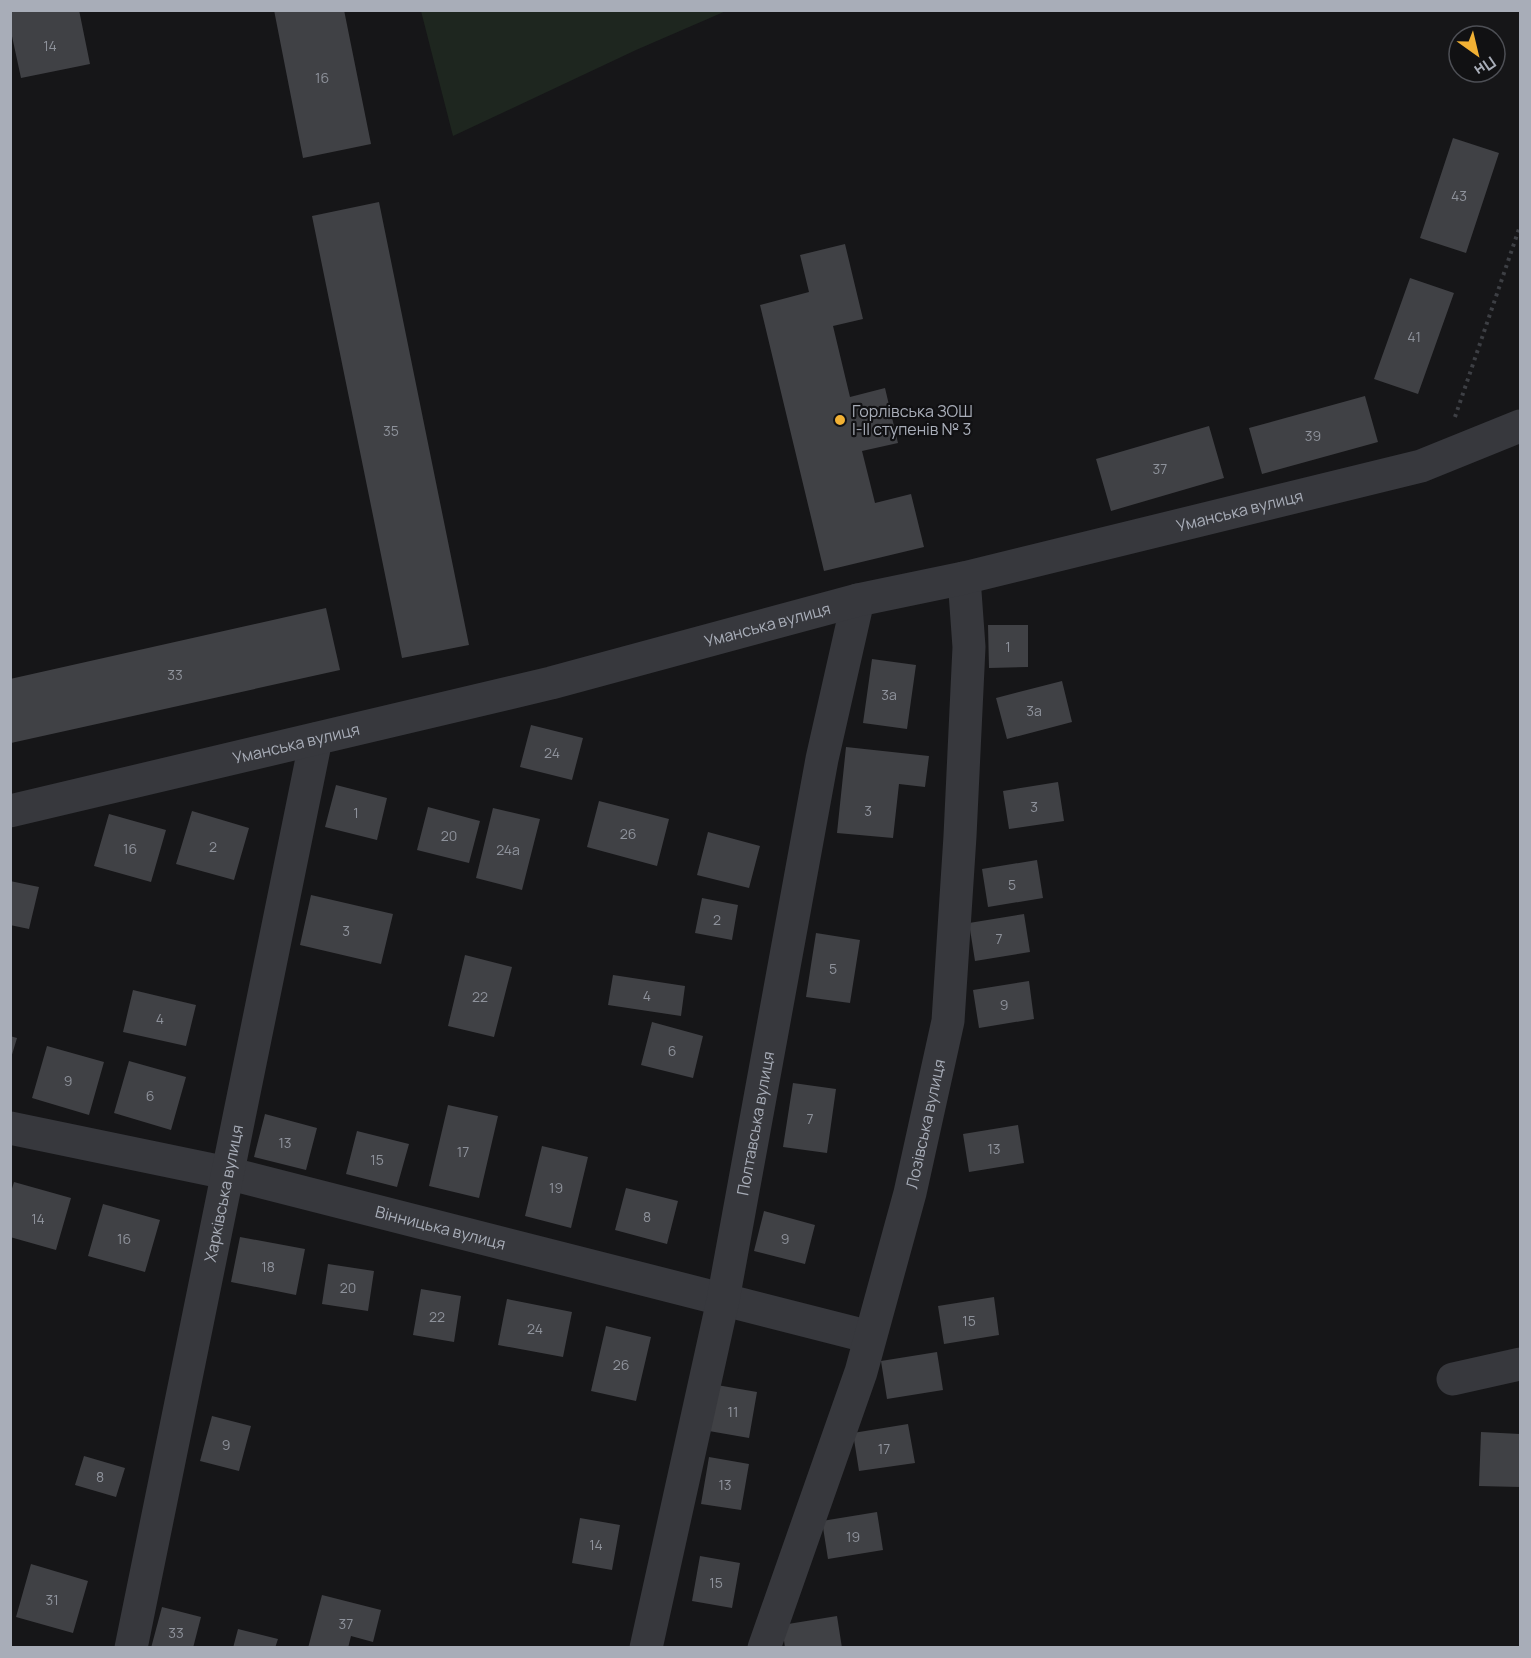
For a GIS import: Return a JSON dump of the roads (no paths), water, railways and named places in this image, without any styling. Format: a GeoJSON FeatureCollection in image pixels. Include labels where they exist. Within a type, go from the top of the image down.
{"type":"FeatureCollection","features":[{"type":"Feature","properties":{"kind":"street","name":"Уманська вулиця"},"geometry":{"type":"LineString","coordinates":[[10,811],[551,683],[858,600],[964,578],[1421,466],[1521,426]]}},
{"type":"Feature","properties":{"kind":"street","name":"Лозівська вулиця"},"geometry":{"type":"LineString","coordinates":[[764,1647],[861,1372],[910,1193],[948,1021],[969,647],[964,578]]}},
{"type":"Feature","properties":{"kind":"street","name":"Полтавська вулиця"},"geometry":{"type":"LineString","coordinates":[[646,1647],[723,1300],[822,759],[858,600]]}},
{"type":"Feature","properties":{"kind":"street","name":"Харківська вулиця"},"geometry":{"type":"LineString","coordinates":[[131,1647],[316,739]]}},
{"type":"Feature","properties":{"kind":"street","name":"Вінницька вулиця"},"geometry":{"type":"LineString","coordinates":[[10,1128],[226,1173],[870,1337]]}},
{"type":"Feature","properties":{"kind":"street"},"geometry":{"type":"LineString","coordinates":[[1453,1379],[1521,1364]]}},
{"type":"Feature","properties":{"kind":"place","name":"Горлівська ЗОШ І-ІІ ступенів № 3"},"geometry":{"type":"Point","coordinates":[840,420]}}]}
